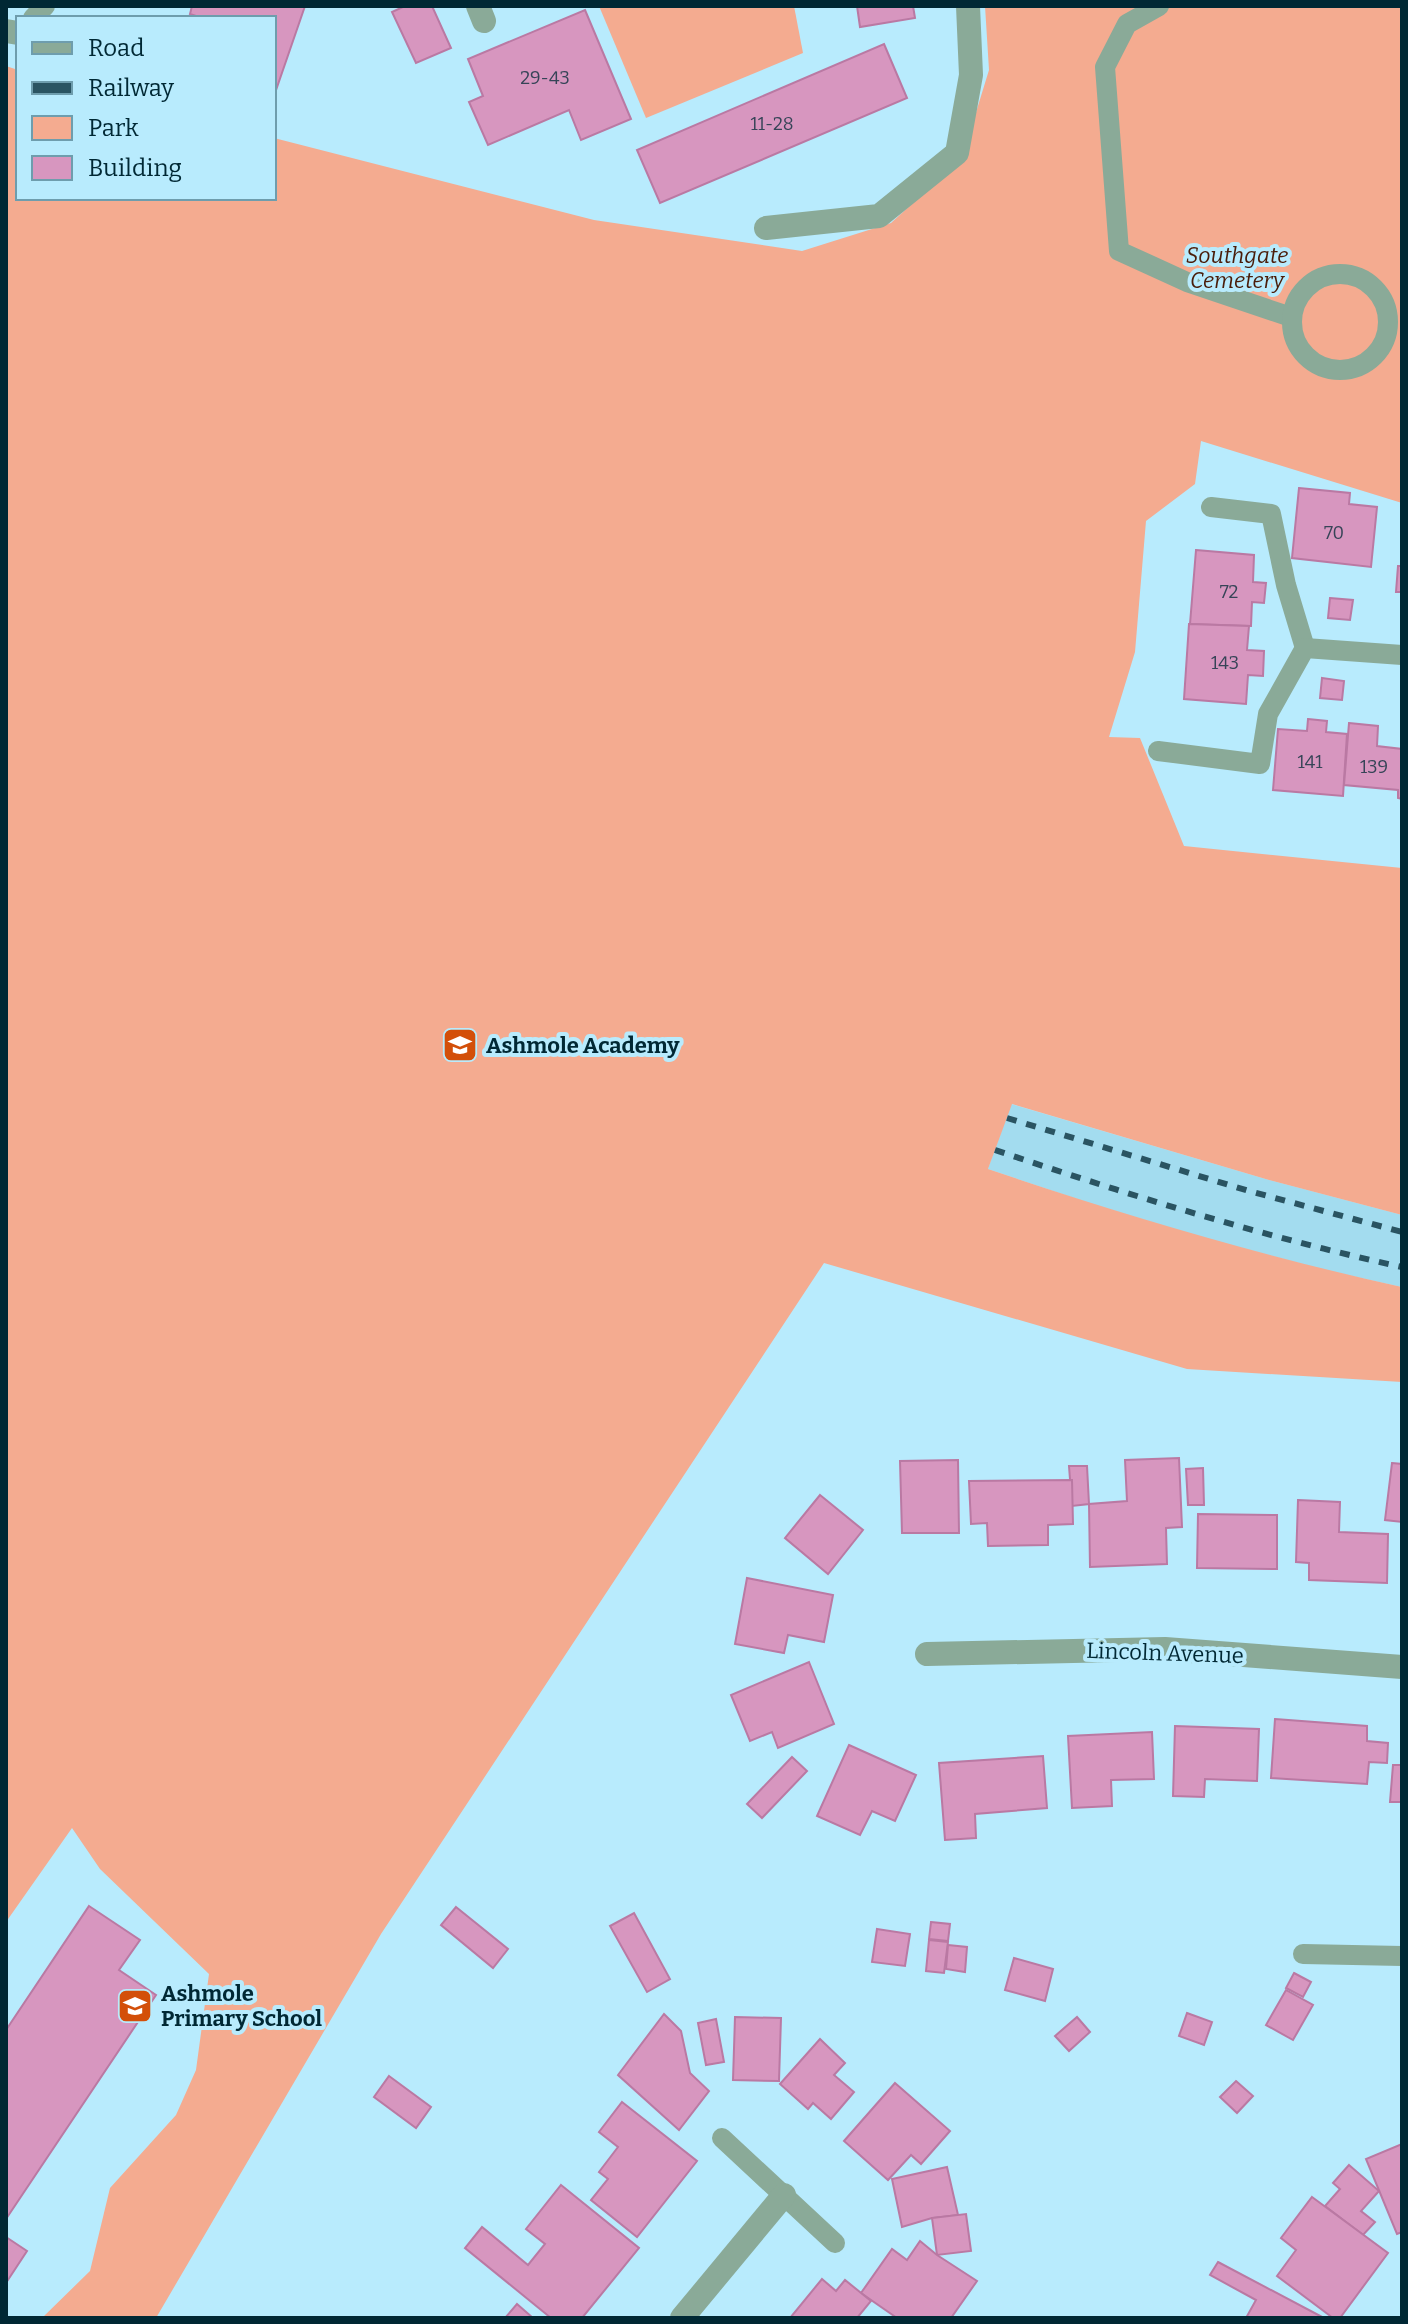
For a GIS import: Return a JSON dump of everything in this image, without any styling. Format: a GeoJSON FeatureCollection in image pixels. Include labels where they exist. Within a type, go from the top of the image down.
{"type":"FeatureCollection","features":[{"type":"Feature","properties":{"kind":"street"},"geometry":{"type":"LineString","coordinates":[[766,228],[879,216],[957,153],[971,75],[968,6]]}},
{"type":"Feature","properties":{"kind":"street","name":"Lincoln Avenue"},"geometry":{"type":"LineString","coordinates":[[927,1654],[1165,1649],[1402,1667]]}},
{"type":"Feature","properties":{"kind":"street"},"geometry":{"type":"LineString","coordinates":[[682,2318],[784,2195]]}},
{"type":"Feature","properties":{"kind":"lane"},"geometry":{"type":"LineString","coordinates":[[1159,6],[1127,24],[1105,67],[1119,251],[1187,282],[1291,317]]}},
{"type":"Feature","properties":{"kind":"lane"},"geometry":{"type":"LineString","coordinates":[[1333,274],[1361,278],[1394,306],[1380,350],[1355,368],[1335,370],[1310,360],[1299,347],[1293,332],[1291,317],[1305,289],[1317,279],[1333,274]]}},
{"type":"Feature","properties":{"kind":"lane"},"geometry":{"type":"LineString","coordinates":[[1158,751],[1260,764],[1268,714],[1305,648],[1286,585],[1271,514],[1211,507]]}},
{"type":"Feature","properties":{"kind":"lane"},"geometry":{"type":"LineString","coordinates":[[1305,648],[1402,655]]}},
{"type":"Feature","properties":{"kind":"lane"},"geometry":{"type":"LineString","coordinates":[[1303,1954],[1402,1956]]}},
{"type":"Feature","properties":{"kind":"lane"},"geometry":{"type":"LineString","coordinates":[[722,2138],[835,2243]]}},
{"type":"Feature","properties":{"kind":"shaded area"},"geometry":{"type":"Polygon","coordinates":[[[1011,1104],[1269,1180],[1402,1215],[1402,1287],[1204,1238],[988,1169],[1011,1104]]]}},
{"type":"Feature","properties":{"kind":"green space"},"geometry":{"type":"Polygon","coordinates":[[[599,6],[794,6],[803,53],[646,118],[599,6]]]}},
{"type":"Feature","properties":{"kind":"green space","name":"Ashmole Academy"},"geometry":{"type":"Polygon","coordinates":[[[985,6],[1402,6],[1402,503],[1201,441],[1195,484],[1146,521],[1135,652],[1109,737],[1140,738],[1184,846],[1402,868],[1402,1215],[1269,1180],[1012,1104],[988,1169],[1193,1234],[1402,1287],[1402,1382],[1187,1369],[824,1263],[381,1934],[156,2318],[42,2318],[90,2271],[110,2188],[176,2115],[196,2070],[209,1974],[100,1869],[72,1828],[6,1922],[6,66],[16,69],[16,200],[276,200],[276,139],[594,220],[802,251],[891,223],[962,158],[989,70],[985,6]]]}},
{"type":"Feature","properties":{"kind":"building"},"geometry":{"type":"Polygon","coordinates":[[[192,6],[305,6],[276,90],[276,16],[190,14],[192,6]]]}},
{"type":"Feature","properties":{"kind":"building"},"geometry":{"type":"Polygon","coordinates":[[[405,6],[432,6],[451,48],[416,63],[392,12],[405,6]]]}},
{"type":"Feature","properties":{"kind":"building"},"geometry":{"type":"Polygon","coordinates":[[[857,6],[913,6],[915,18],[860,27],[857,6]]]}},
{"type":"Feature","properties":{"kind":"building"},"geometry":{"type":"Polygon","coordinates":[[[585,10],[631,119],[581,140],[569,110],[488,145],[469,102],[483,96],[468,59],[585,10]]]}},
{"type":"Feature","properties":{"kind":"building"},"geometry":{"type":"Polygon","coordinates":[[[884,44],[907,98],[660,203],[637,150],[884,44]]]}},
{"type":"Feature","properties":{"kind":"building"},"geometry":{"type":"Polygon","coordinates":[[[1299,488],[1350,493],[1349,504],[1377,507],[1371,567],[1292,558],[1299,488]]]}},
{"type":"Feature","properties":{"kind":"building"},"geometry":{"type":"Polygon","coordinates":[[[1196,550],[1254,555],[1253,582],[1266,583],[1264,603],[1252,602],[1251,626],[1190,624],[1196,550]]]}},
{"type":"Feature","properties":{"kind":"building"},"geometry":{"type":"Polygon","coordinates":[[[1398,566],[1402,566],[1402,592],[1396,592],[1398,566]]]}},
{"type":"Feature","properties":{"kind":"building"},"geometry":{"type":"Polygon","coordinates":[[[1330,598],[1353,600],[1350,620],[1328,618],[1330,598]]]}},
{"type":"Feature","properties":{"kind":"building"},"geometry":{"type":"Polygon","coordinates":[[[1189,624],[1249,626],[1247,650],[1264,651],[1263,676],[1248,675],[1246,704],[1184,699],[1189,624]]]}},
{"type":"Feature","properties":{"kind":"building"},"geometry":{"type":"Polygon","coordinates":[[[1322,678],[1344,681],[1342,700],[1320,698],[1322,678]]]}},
{"type":"Feature","properties":{"kind":"building"},"geometry":{"type":"Polygon","coordinates":[[[1308,719],[1327,721],[1326,732],[1347,734],[1343,796],[1273,790],[1278,729],[1307,731],[1308,719]]]}},
{"type":"Feature","properties":{"kind":"building"},"geometry":{"type":"Polygon","coordinates":[[[1349,723],[1378,726],[1377,746],[1402,749],[1402,799],[1398,798],[1398,790],[1344,785],[1349,723]]]}},
{"type":"Feature","properties":{"kind":"building"},"geometry":{"type":"Polygon","coordinates":[[[1179,1458],[1182,1527],[1166,1528],[1167,1564],[1090,1567],[1089,1504],[1127,1501],[1125,1460],[1179,1458]]]}},
{"type":"Feature","properties":{"kind":"building"},"geometry":{"type":"Polygon","coordinates":[[[958,1460],[959,1533],[902,1533],[900,1461],[958,1460]]]}},
{"type":"Feature","properties":{"kind":"building"},"geometry":{"type":"Polygon","coordinates":[[[1392,1463],[1402,1464],[1402,1522],[1385,1520],[1392,1463]]]}},
{"type":"Feature","properties":{"kind":"building"},"geometry":{"type":"Polygon","coordinates":[[[1069,1466],[1087,1466],[1089,1504],[1072,1506],[1069,1466]]]}},
{"type":"Feature","properties":{"kind":"building"},"geometry":{"type":"Polygon","coordinates":[[[1203,1468],[1204,1505],[1188,1505],[1186,1469],[1203,1468]]]}},
{"type":"Feature","properties":{"kind":"building"},"geometry":{"type":"Polygon","coordinates":[[[1072,1480],[1073,1524],[1048,1525],[1048,1545],[988,1546],[987,1523],[971,1524],[969,1481],[1072,1480]]]}},
{"type":"Feature","properties":{"kind":"building"},"geometry":{"type":"Polygon","coordinates":[[[820,1495],[863,1530],[828,1574],[785,1538],[820,1495]]]}},
{"type":"Feature","properties":{"kind":"building"},"geometry":{"type":"Polygon","coordinates":[[[1298,1500],[1340,1502],[1339,1532],[1388,1534],[1387,1583],[1309,1580],[1309,1563],[1296,1562],[1298,1500]]]}},
{"type":"Feature","properties":{"kind":"building"},"geometry":{"type":"Polygon","coordinates":[[[1198,1514],[1277,1515],[1277,1569],[1197,1568],[1198,1514]]]}},
{"type":"Feature","properties":{"kind":"building"},"geometry":{"type":"Polygon","coordinates":[[[747,1578],[833,1595],[824,1642],[788,1635],[784,1653],[735,1644],[747,1578]]]}},
{"type":"Feature","properties":{"kind":"building"},"geometry":{"type":"Polygon","coordinates":[[[809,1662],[834,1724],[778,1748],[772,1732],[750,1741],[731,1695],[809,1662]]]}},
{"type":"Feature","properties":{"kind":"building"},"geometry":{"type":"Polygon","coordinates":[[[1275,1719],[1367,1726],[1367,1741],[1388,1743],[1387,1763],[1369,1762],[1367,1784],[1271,1778],[1275,1719]]]}},
{"type":"Feature","properties":{"kind":"building"},"geometry":{"type":"Polygon","coordinates":[[[1175,1726],[1259,1729],[1257,1781],[1205,1779],[1204,1797],[1173,1796],[1175,1726]]]}},
{"type":"Feature","properties":{"kind":"building"},"geometry":{"type":"Polygon","coordinates":[[[1152,1732],[1154,1779],[1111,1780],[1112,1806],[1072,1808],[1068,1736],[1152,1732]]]}},
{"type":"Feature","properties":{"kind":"building"},"geometry":{"type":"Polygon","coordinates":[[[849,1745],[916,1775],[895,1821],[872,1811],[860,1835],[817,1816],[849,1745]]]}},
{"type":"Feature","properties":{"kind":"building"},"geometry":{"type":"Polygon","coordinates":[[[1043,1756],[1047,1808],[975,1814],[976,1838],[945,1840],[939,1763],[1043,1756]]]}},
{"type":"Feature","properties":{"kind":"building"},"geometry":{"type":"Polygon","coordinates":[[[792,1757],[807,1771],[762,1818],[747,1804],[792,1757]]]}},
{"type":"Feature","properties":{"kind":"building"},"geometry":{"type":"Polygon","coordinates":[[[1393,1765],[1402,1765],[1402,1802],[1390,1802],[1393,1765]]]}},
{"type":"Feature","properties":{"kind":"building"},"geometry":{"type":"Polygon","coordinates":[[[89,1906],[140,1940],[119,1970],[156,1995],[6,2219],[6,2030],[89,1906]]]}},
{"type":"Feature","properties":{"kind":"building"},"geometry":{"type":"Polygon","coordinates":[[[456,1907],[508,1949],[493,1968],[441,1925],[456,1907]]]}},
{"type":"Feature","properties":{"kind":"building"},"geometry":{"type":"Polygon","coordinates":[[[634,1913],[670,1979],[647,1992],[610,1926],[634,1913]]]}},
{"type":"Feature","properties":{"kind":"building"},"geometry":{"type":"Polygon","coordinates":[[[931,1922],[950,1924],[948,1941],[929,1939],[931,1922]]]}},
{"type":"Feature","properties":{"kind":"building"},"geometry":{"type":"Polygon","coordinates":[[[877,1929],[910,1934],[905,1966],[872,1962],[877,1929]]]}},
{"type":"Feature","properties":{"kind":"building"},"geometry":{"type":"Polygon","coordinates":[[[929,1940],[948,1942],[944,1973],[926,1971],[929,1940]]]}},
{"type":"Feature","properties":{"kind":"building"},"geometry":{"type":"Polygon","coordinates":[[[948,1945],[967,1947],[965,1972],[946,1969],[948,1945]]]}},
{"type":"Feature","properties":{"kind":"building"},"geometry":{"type":"Polygon","coordinates":[[[1014,1958],[1053,1969],[1045,2001],[1005,1990],[1014,1958]]]}},
{"type":"Feature","properties":{"kind":"building"},"geometry":{"type":"Polygon","coordinates":[[[1294,1973],[1311,1982],[1303,1997],[1286,1988],[1294,1973]]]}},
{"type":"Feature","properties":{"kind":"building"},"geometry":{"type":"Polygon","coordinates":[[[1286,1990],[1313,2005],[1293,2040],[1266,2025],[1286,1990]]]}},
{"type":"Feature","properties":{"kind":"building"},"geometry":{"type":"Polygon","coordinates":[[[1187,2013],[1212,2022],[1204,2045],[1179,2036],[1187,2013]]]}},
{"type":"Feature","properties":{"kind":"building"},"geometry":{"type":"Polygon","coordinates":[[[664,2014],[681,2031],[690,2073],[709,2091],[679,2130],[618,2075],[664,2014]]]}},
{"type":"Feature","properties":{"kind":"building"},"geometry":{"type":"Polygon","coordinates":[[[735,2017],[781,2018],[779,2081],[733,2080],[735,2017]]]}},
{"type":"Feature","properties":{"kind":"building"},"geometry":{"type":"Polygon","coordinates":[[[1077,2017],[1090,2032],[1069,2051],[1055,2036],[1077,2017]]]}},
{"type":"Feature","properties":{"kind":"building"},"geometry":{"type":"Polygon","coordinates":[[[716,2019],[724,2062],[706,2065],[698,2023],[716,2019]]]}},
{"type":"Feature","properties":{"kind":"building"},"geometry":{"type":"Polygon","coordinates":[[[820,2039],[845,2063],[834,2075],[854,2092],[831,2119],[813,2103],[808,2109],[780,2084],[820,2039]]]}},
{"type":"Feature","properties":{"kind":"building"},"geometry":{"type":"Polygon","coordinates":[[[389,2076],[431,2107],[416,2128],[374,2097],[389,2076]]]}},
{"type":"Feature","properties":{"kind":"building"},"geometry":{"type":"Polygon","coordinates":[[[1236,2081],[1253,2096],[1237,2113],[1220,2097],[1236,2081]]]}},
{"type":"Feature","properties":{"kind":"building"},"geometry":{"type":"Polygon","coordinates":[[[895,2083],[950,2131],[921,2164],[911,2155],[888,2180],[844,2141],[895,2083]]]}},
{"type":"Feature","properties":{"kind":"building"},"geometry":{"type":"Polygon","coordinates":[[[622,2102],[697,2161],[637,2237],[591,2200],[608,2179],[599,2172],[618,2147],[599,2132],[622,2102]]]}},
{"type":"Feature","properties":{"kind":"building"},"geometry":{"type":"Polygon","coordinates":[[[1402,2144],[1402,2232],[1397,2234],[1366,2159],[1402,2144]]]}},
{"type":"Feature","properties":{"kind":"building"},"geometry":{"type":"Polygon","coordinates":[[[1349,2165],[1379,2191],[1361,2211],[1375,2222],[1363,2235],[1325,2206],[1340,2189],[1333,2183],[1349,2165]]]}},
{"type":"Feature","properties":{"kind":"building"},"geometry":{"type":"Polygon","coordinates":[[[947,2167],[958,2215],[932,2218],[902,2227],[892,2179],[947,2167]]]}},
{"type":"Feature","properties":{"kind":"building"},"geometry":{"type":"Polygon","coordinates":[[[561,2185],[639,2248],[582,2318],[551,2318],[465,2248],[482,2227],[528,2265],[545,2244],[526,2229],[561,2185]]]}},
{"type":"Feature","properties":{"kind":"building"},"geometry":{"type":"Polygon","coordinates":[[[1312,2197],[1388,2253],[1340,2318],[1333,2318],[1277,2276],[1296,2250],[1281,2238],[1312,2197]]]}},
{"type":"Feature","properties":{"kind":"building"},"geometry":{"type":"Polygon","coordinates":[[[966,2214],[971,2251],[937,2255],[932,2218],[966,2214]]]}},
{"type":"Feature","properties":{"kind":"building"},"geometry":{"type":"Polygon","coordinates":[[[6,2237],[27,2251],[6,2283],[6,2237]]]}},
{"type":"Feature","properties":{"kind":"building"},"geometry":{"type":"Polygon","coordinates":[[[920,2241],[977,2281],[951,2318],[897,2318],[861,2293],[892,2249],[907,2260],[920,2241]]]}},
{"type":"Feature","properties":{"kind":"building"},"geometry":{"type":"Polygon","coordinates":[[[1218,2262],[1324,2318],[1246,2318],[1256,2300],[1210,2275],[1218,2262]]]}},
{"type":"Feature","properties":{"kind":"building"},"geometry":{"type":"Polygon","coordinates":[[[822,2279],[836,2291],[845,2280],[871,2301],[857,2318],[790,2318],[822,2279]]]}},
{"type":"Feature","properties":{"kind":"building"},"geometry":{"type":"Polygon","coordinates":[[[517,2304],[533,2318],[505,2318],[517,2304]]]}},
{"type":"Feature","properties":{"kind":"railway"},"geometry":{"type":"LineString","coordinates":[[1007,1118],[1249,1191],[1402,1232]]}},
{"type":"Feature","properties":{"kind":"railway"},"geometry":{"type":"LineString","coordinates":[[995,1150],[1197,1214],[1402,1267]]}},
{"type":"Feature","properties":{"kind":"place","name":"Ashmole Academy"},"geometry":{"type":"Point","coordinates":[460,1045]}},
{"type":"Feature","properties":{"kind":"place","name":"Ashmole Primary School"},"geometry":{"type":"Point","coordinates":[135,2006]}},
{"type":"Feature","properties":{"kind":"park label","name":"Southgate Cemetery"},"geometry":{"type":"Point","coordinates":[1237,268]}}]}
